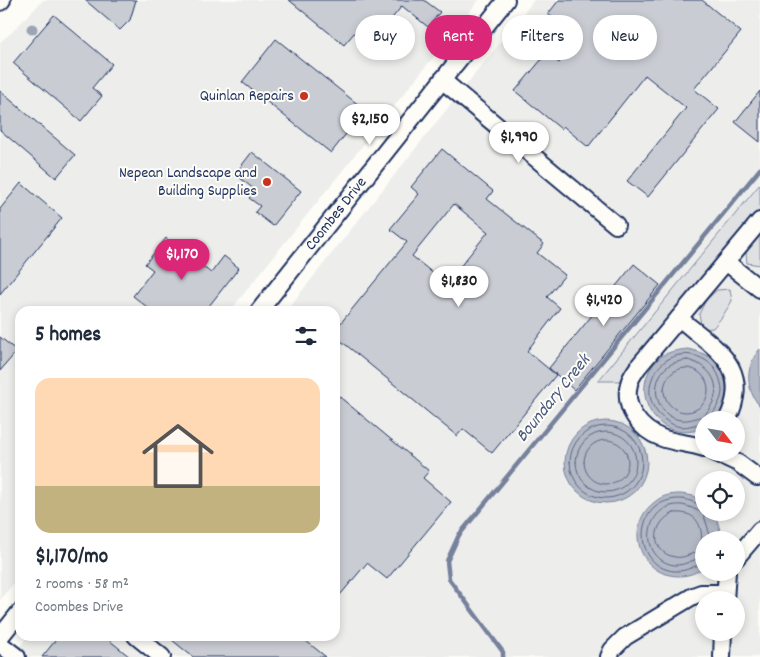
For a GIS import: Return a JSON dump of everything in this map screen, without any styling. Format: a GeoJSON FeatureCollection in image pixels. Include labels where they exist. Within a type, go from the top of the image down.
{"type":"FeatureCollection","features":[{"type":"Feature","properties":{"kind":"street","name":"Coombes Drive"},"geometry":{"type":"LineString","coordinates":[[263,306],[506,0]]}},
{"type":"Feature","properties":{"kind":"street"},"geometry":{"type":"LineString","coordinates":[[442,80],[616,224]]}},
{"type":"Feature","properties":{"kind":"street"},"geometry":{"type":"LineString","coordinates":[[695,446],[663,439],[651,433],[634,417],[629,405],[629,383],[638,367],[760,221]]}},
{"type":"Feature","properties":{"kind":"street"},"geometry":{"type":"LineString","coordinates":[[726,262],[760,290]]}},
{"type":"Feature","properties":{"kind":"street"},"geometry":{"type":"LineString","coordinates":[[679,318],[717,350],[731,368],[736,396],[731,411]]}},
{"type":"Feature","properties":{"kind":"street"},"geometry":{"type":"LineString","coordinates":[[734,461],[758,477]]}},
{"type":"Feature","properties":{"kind":"street"},"geometry":{"type":"LineString","coordinates":[[745,548],[760,530]]}},
{"type":"Feature","properties":{"kind":"street"},"geometry":{"type":"LineString","coordinates":[[609,657],[612,650],[625,637],[695,595]]}},
{"type":"Feature","properties":{"kind":"street"},"geometry":{"type":"LineString","coordinates":[[0,637],[15,618]]}},
{"type":"Feature","properties":{"kind":"street"},"geometry":{"type":"LineString","coordinates":[[142,641],[162,657]]}},
{"type":"Feature","properties":{"kind":"street"},"geometry":{"type":"LineString","coordinates":[[722,657],[723,641]]}},
{"type":"Feature","properties":{"kind":"street"},"geometry":{"type":"LineString","coordinates":[[0,644],[17,657]]}},
{"type":"Feature","properties":{"kind":"shaded area"},"geometry":{"type":"Polygon","coordinates":[[[43,0],[479,0],[467,15],[425,15],[425,60],[431,60],[234,306],[15,306],[15,581],[0,600],[0,42],[43,0]]]}},
{"type":"Feature","properties":{"kind":"shaded area"},"geometry":{"type":"Polygon","coordinates":[[[534,0],[760,0],[760,657],[11,657],[24,641],[340,641],[340,306],[290,306],[486,60],[492,60],[492,53],[502,40],[502,60],[583,60],[583,15],[522,15],[534,0]]]}},
{"type":"Feature","properties":{"kind":"shaded area"},"geometry":{"type":"Polygon","coordinates":[[[760,184],[760,215],[623,381],[598,381],[760,184]]]}},
{"type":"Feature","properties":{"kind":"shaded area"},"geometry":{"type":"Polygon","coordinates":[[[760,230],[760,265],[747,263],[746,253],[760,230]]]}},
{"type":"Feature","properties":{"kind":"shaded area"},"geometry":{"type":"Polygon","coordinates":[[[730,289],[732,301],[722,317],[713,328],[702,329],[699,314],[706,300],[717,290],[730,289]]]}},
{"type":"Feature","properties":{"kind":"water"},"geometry":{"type":"Polygon","coordinates":[[[688,349],[710,357],[717,363],[725,379],[726,397],[721,411],[695,411],[695,430],[693,431],[678,431],[665,426],[655,418],[648,406],[645,393],[646,380],[651,367],[662,356],[678,350],[688,349]]]}},
{"type":"Feature","properties":{"kind":"water"},"geometry":{"type":"Polygon","coordinates":[[[760,349],[760,406],[755,400],[749,385],[749,370],[755,355],[760,349]]]}},
{"type":"Feature","properties":{"kind":"water"},"geometry":{"type":"Polygon","coordinates":[[[606,421],[622,424],[635,433],[644,446],[647,462],[644,478],[635,491],[622,500],[606,503],[590,500],[577,491],[568,478],[565,462],[568,446],[577,433],[590,424],[606,421]]]}},
{"type":"Feature","properties":{"kind":"water"},"geometry":{"type":"Polygon","coordinates":[[[674,494],[695,497],[695,521],[717,521],[720,531],[695,531],[695,572],[679,576],[665,574],[653,568],[645,558],[640,547],[638,535],[640,522],[646,511],[662,497],[674,494]]]}},
{"type":"Feature","properties":{"kind":"building"},"geometry":{"type":"Polygon","coordinates":[[[85,0],[136,0],[130,20],[120,30],[85,0]]]}},
{"type":"Feature","properties":{"kind":"building"},"geometry":{"type":"Polygon","coordinates":[[[289,0],[424,0],[440,12],[438,15],[425,15],[425,25],[402,6],[395,15],[355,15],[355,32],[344,45],[289,0]]]}},
{"type":"Feature","properties":{"kind":"building"},"geometry":{"type":"Polygon","coordinates":[[[559,0],[702,0],[741,32],[694,89],[719,109],[648,197],[627,181],[686,108],[645,75],[588,147],[563,126],[561,129],[515,91],[541,60],[555,60],[559,63],[561,60],[583,60],[583,15],[548,14],[559,0]]]}},
{"type":"Feature","properties":{"kind":"building"},"geometry":{"type":"Polygon","coordinates":[[[54,15],[112,64],[92,88],[102,96],[81,121],[13,63],[54,15]]]}},
{"type":"Feature","properties":{"kind":"building","name":"Quinlan Repairs"},"geometry":{"type":"Polygon","coordinates":[[[276,39],[365,110],[331,153],[242,82],[276,39]]]}},
{"type":"Feature","properties":{"kind":"building"},"geometry":{"type":"Polygon","coordinates":[[[0,91],[75,155],[56,178],[0,130],[0,91]]]}},
{"type":"Feature","properties":{"kind":"building"},"geometry":{"type":"Polygon","coordinates":[[[760,91],[760,142],[735,122],[760,91]]]}},
{"type":"Feature","properties":{"kind":"building"},"geometry":{"type":"Polygon","coordinates":[[[442,149],[493,191],[487,199],[544,244],[537,253],[565,275],[547,297],[560,308],[527,351],[556,375],[492,453],[463,429],[457,436],[340,340],[340,324],[407,242],[390,229],[419,194],[411,187],[442,149]],[[454,204],[412,256],[446,284],[488,232],[454,204]]]}},
{"type":"Feature","properties":{"kind":"building","name":"Nepean Landscape and Building Supplies"},"geometry":{"type":"Polygon","coordinates":[[[252,152],[301,191],[273,226],[255,212],[260,206],[249,198],[255,190],[235,174],[252,152]]]}},
{"type":"Feature","properties":{"kind":"building"},"geometry":{"type":"Polygon","coordinates":[[[21,183],[62,218],[0,294],[0,209],[21,183]]]}},
{"type":"Feature","properties":{"kind":"building"},"geometry":{"type":"Polygon","coordinates":[[[166,238],[211,273],[224,256],[239,268],[209,306],[146,306],[133,296],[153,270],[145,264],[166,238]]]}},
{"type":"Feature","properties":{"kind":"building"},"geometry":{"type":"Polygon","coordinates":[[[634,264],[660,285],[574,390],[549,368],[634,264]]]}},
{"type":"Feature","properties":{"kind":"building"},"geometry":{"type":"Polygon","coordinates":[[[0,337],[15,349],[15,353],[0,371],[0,337]]]}},
{"type":"Feature","properties":{"kind":"building"},"geometry":{"type":"Polygon","coordinates":[[[340,397],[429,471],[423,478],[451,502],[387,579],[367,563],[340,595],[340,397]]]}},
{"type":"Feature","properties":{"kind":"building"},"geometry":{"type":"Polygon","coordinates":[[[55,641],[110,641],[130,657],[42,657],[55,641]]]}},
{"type":"Feature","properties":{"kind":"building"},"geometry":{"type":"Polygon","coordinates":[[[173,641],[306,641],[326,657],[193,657],[173,641]]]}},
{"type":"Feature","properties":{"kind":"waterway","name":"Boundary Creek"},"geometry":{"type":"LineString","coordinates":[[503,657],[503,652],[449,579],[447,561],[459,535],[760,169]]}},
{"type":"Feature","properties":{"kind":"place","name":"Quinlan Repairs"},"geometry":{"type":"Point","coordinates":[304,96]}},
{"type":"Feature","properties":{"kind":"place","name":"Nepean Landscape and Building Supplies"},"geometry":{"type":"Point","coordinates":[267,182]}}]}
